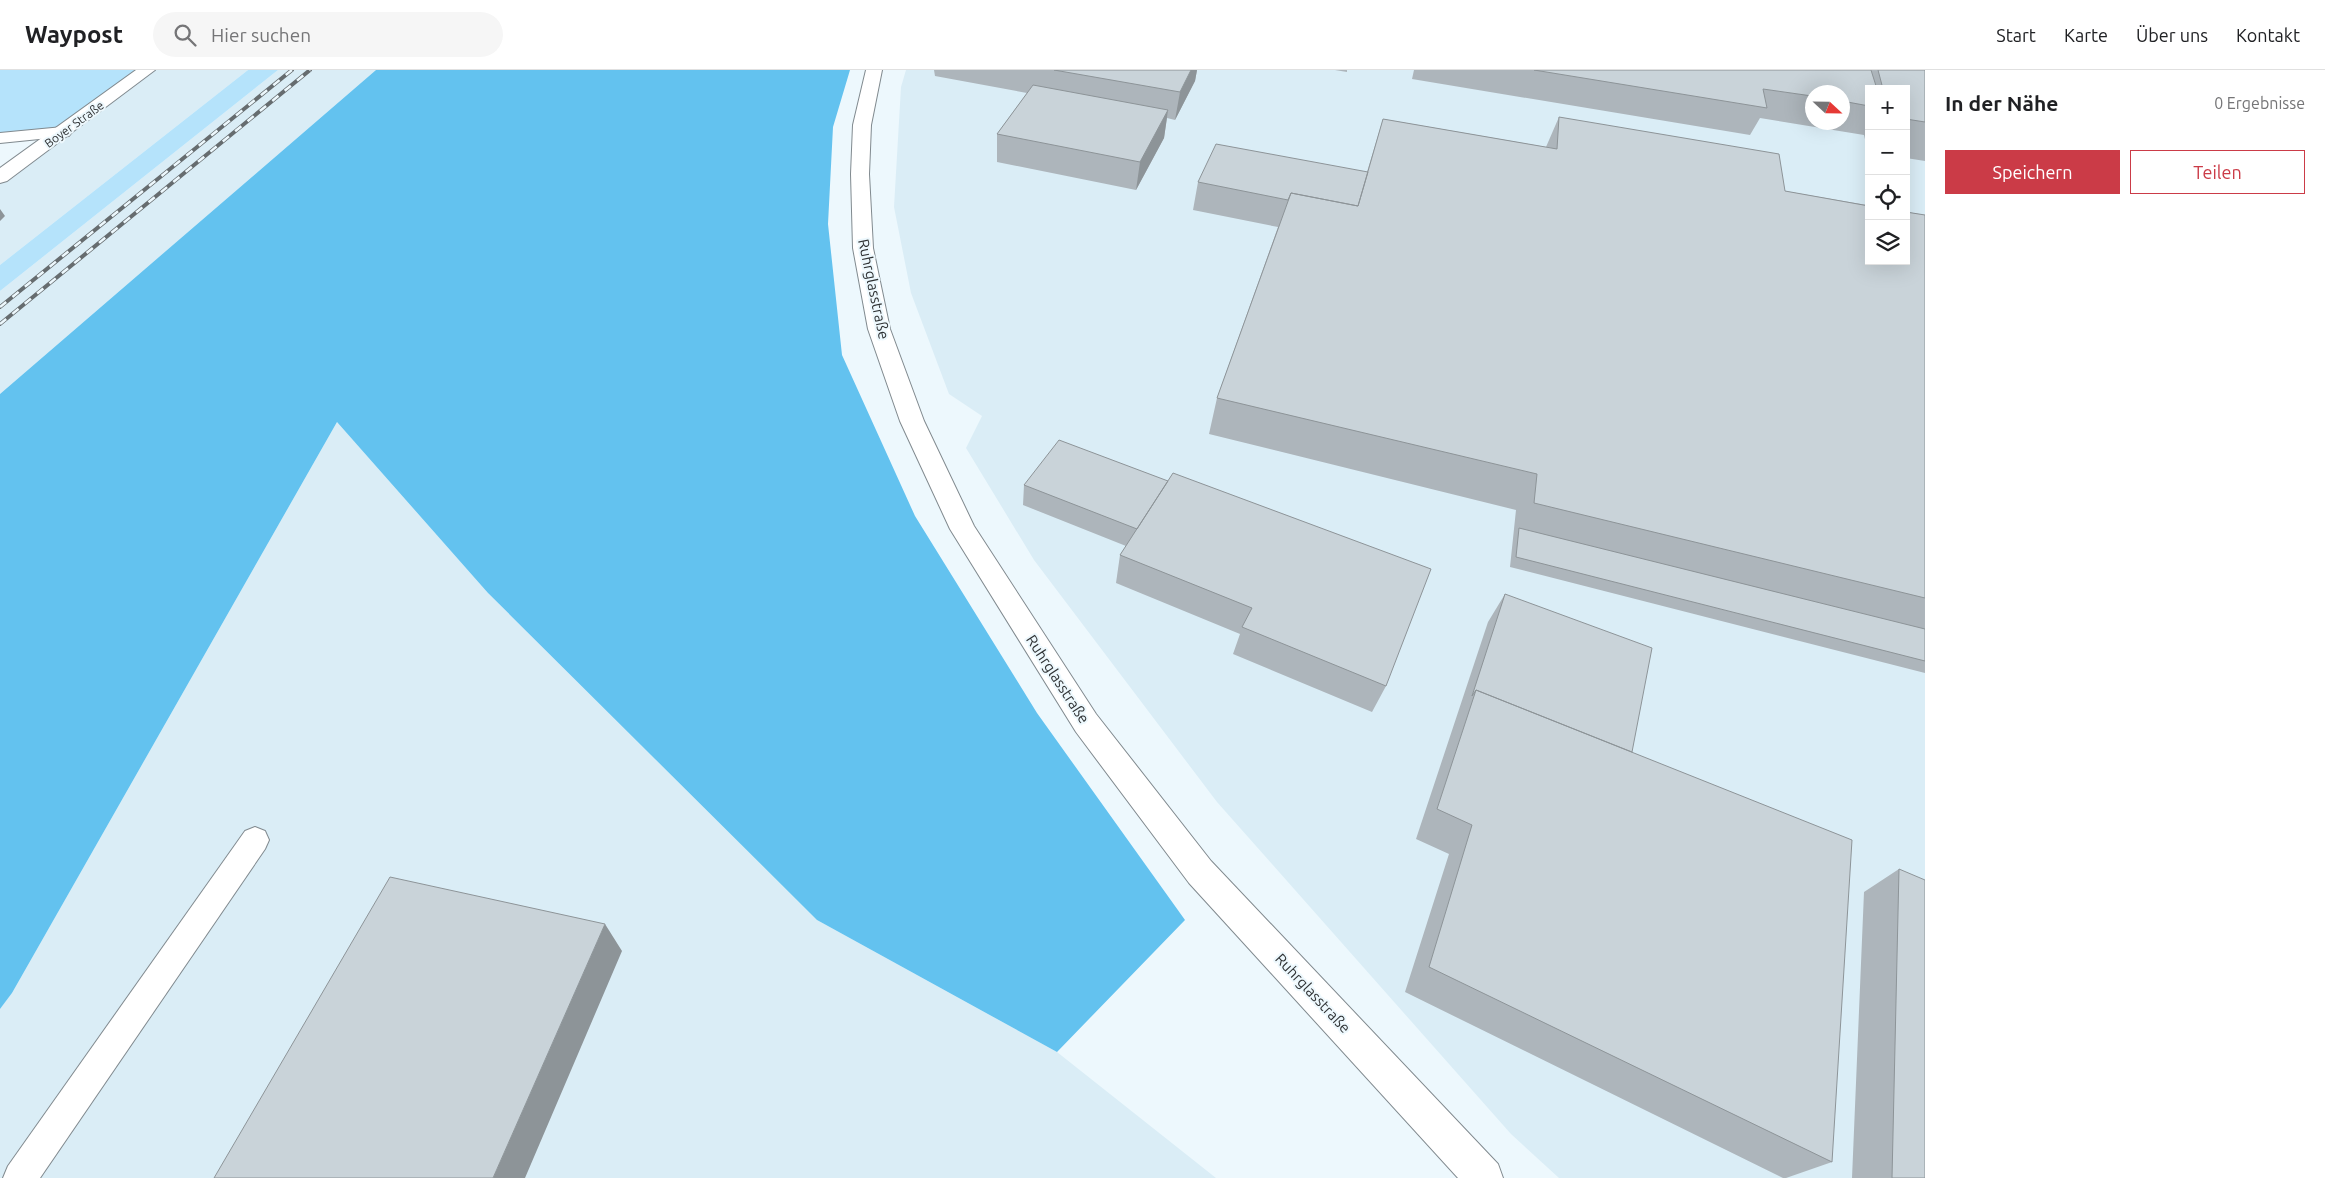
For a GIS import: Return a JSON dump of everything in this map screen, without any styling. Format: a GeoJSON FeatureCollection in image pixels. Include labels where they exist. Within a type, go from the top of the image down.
{"type":"FeatureCollection","features":[{"type":"Feature","properties":{"kind":"street","name":"Boyer Straße"},"geometry":{"type":"LineString","coordinates":[[0,177],[147,70]]}},
{"type":"Feature","properties":{"kind":"street","name":"Ruhrglasstraße"},"geometry":{"type":"LineString","coordinates":[[874,70],[862,126],[860,174],[863,248],[879,329],[912,421],[963,529],[1086,723],[1200,872],[1484,1178]]}},
{"type":"Feature","properties":{"kind":"street"},"geometry":{"type":"LineString","coordinates":[[0,138],[63,132]]}},
{"type":"Feature","properties":{"kind":"lane"},"geometry":{"type":"LineString","coordinates":[[20,1178],[255,840]]}},
{"type":"Feature","properties":{"kind":"shaded area"},"geometry":{"type":"Polygon","coordinates":[[[0,70],[141,70],[63,132],[0,138],[0,70]]]}},
{"type":"Feature","properties":{"kind":"shaded area"},"geometry":{"type":"Polygon","coordinates":[[[151,70],[248,70],[0,265],[0,178],[151,70]]]}},
{"type":"Feature","properties":{"kind":"shaded area"},"geometry":{"type":"Polygon","coordinates":[[[248,70],[278,70],[0,291],[0,265],[248,70]]]}},
{"type":"Feature","properties":{"kind":"shaded area"},"geometry":{"type":"Polygon","coordinates":[[[278,70],[376,70],[0,394],[0,291],[278,70]]]}},
{"type":"Feature","properties":{"kind":"shaded area"},"geometry":{"type":"Polygon","coordinates":[[[376,70],[850,70],[833,127],[828,224],[842,355],[915,516],[1037,713],[1185,920],[1057,1052],[817,920],[488,593],[337,422],[12,993],[0,1009],[0,394],[376,70]]]}},
{"type":"Feature","properties":{"kind":"shaded area"},"geometry":{"type":"Polygon","coordinates":[[[906,70],[1925,70],[1925,1178],[1559,1178],[1511,1134],[1217,802],[1034,560],[966,448],[982,416],[949,394],[911,293],[894,207],[901,87],[906,70]]]}},
{"type":"Feature","properties":{"kind":"shaded area"},"geometry":{"type":"Polygon","coordinates":[[[337,422],[488,593],[817,920],[1057,1052],[1216,1178],[0,1178],[0,1009],[12,993],[337,422]]]}},
{"type":"Feature","properties":{"kind":"building"},"geometry":{"type":"Polygon","coordinates":[[[1054,70],[1191,70],[1180,92],[1054,70]]]}},
{"type":"Feature","properties":{"kind":"building"},"geometry":{"type":"Polygon","coordinates":[[[1534,70],[1871,70],[1876,85],[1865,85],[1865,105],[1850,102],[1850,85],[1805,85],[1805,95],[1763,89],[1767,108],[1534,70]]]}},
{"type":"Feature","properties":{"kind":"building"},"geometry":{"type":"Polygon","coordinates":[[[1878,70],[1925,70],[1925,122],[1910,120],[1910,85],[1882,85],[1878,70]]]}},
{"type":"Feature","properties":{"kind":"building"},"geometry":{"type":"Polygon","coordinates":[[[1033,85],[1168,110],[1140,162],[997,134],[1033,85]]]}},
{"type":"Feature","properties":{"kind":"building"},"geometry":{"type":"Polygon","coordinates":[[[1559,117],[1779,154],[1785,191],[1865,205],[1865,265],[1910,265],[1910,213],[1925,215],[1925,598],[1534,503],[1537,474],[1217,398],[1291,193],[1358,206],[1383,119],[1557,149],[1559,117]]]}},
{"type":"Feature","properties":{"kind":"building"},"geometry":{"type":"Polygon","coordinates":[[[1216,144],[1368,172],[1358,206],[1291,193],[1288,200],[1198,182],[1216,144]]]}},
{"type":"Feature","properties":{"kind":"building"},"geometry":{"type":"Polygon","coordinates":[[[1059,440],[1168,481],[1137,529],[1024,485],[1059,440]]]}},
{"type":"Feature","properties":{"kind":"building"},"geometry":{"type":"Polygon","coordinates":[[[1173,473],[1431,569],[1386,686],[1242,627],[1252,608],[1120,555],[1173,473]]]}},
{"type":"Feature","properties":{"kind":"building"},"geometry":{"type":"Polygon","coordinates":[[[1519,528],[1925,629],[1925,661],[1516,557],[1519,528]]]}},
{"type":"Feature","properties":{"kind":"building"},"geometry":{"type":"Polygon","coordinates":[[[1505,594],[1652,648],[1632,752],[1476,690],[1472,696],[1505,594]]]}},
{"type":"Feature","properties":{"kind":"building"},"geometry":{"type":"Polygon","coordinates":[[[1476,690],[1852,840],[1832,1162],[1429,967],[1472,825],[1437,809],[1476,690]]]}},
{"type":"Feature","properties":{"kind":"building"},"geometry":{"type":"Polygon","coordinates":[[[1899,869],[1925,880],[1925,1178],[1892,1178],[1899,869]]]}},
{"type":"Feature","properties":{"kind":"building"},"geometry":{"type":"Polygon","coordinates":[[[390,877],[605,924],[493,1178],[214,1178],[390,877]]]}},
{"type":"Feature","properties":{"kind":"railway"},"geometry":{"type":"LineString","coordinates":[[0,307],[292,70]]}},
{"type":"Feature","properties":{"kind":"railway"},"geometry":{"type":"LineString","coordinates":[[0,324],[310,70]]}}]}
